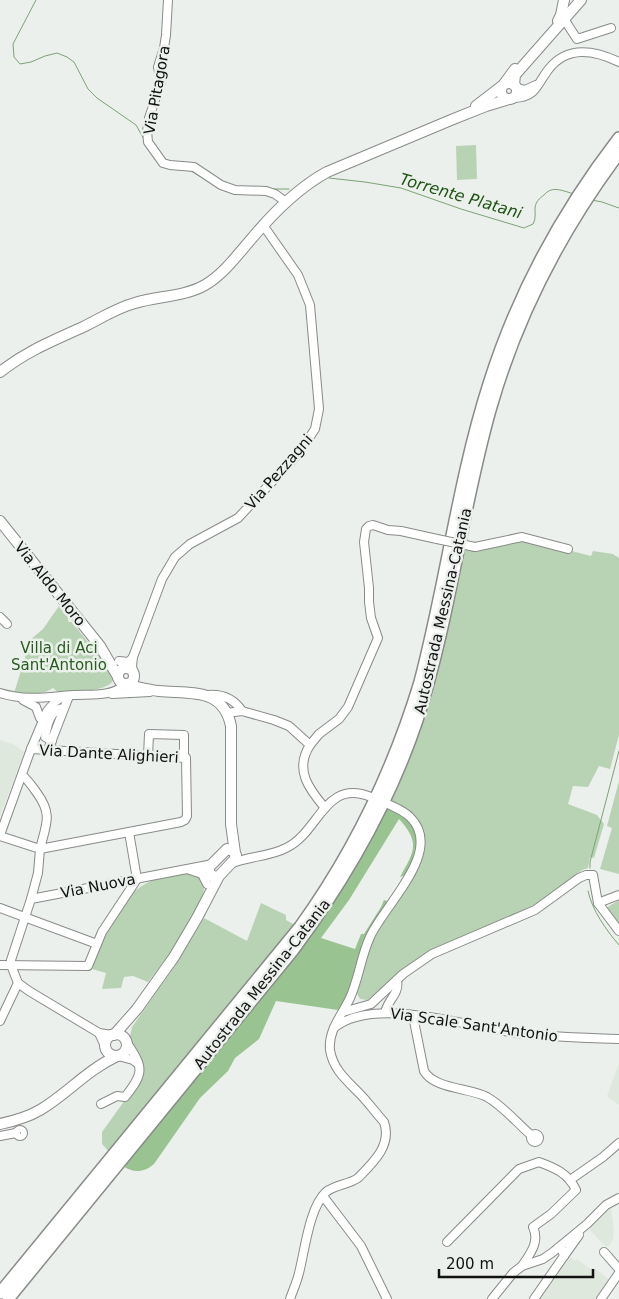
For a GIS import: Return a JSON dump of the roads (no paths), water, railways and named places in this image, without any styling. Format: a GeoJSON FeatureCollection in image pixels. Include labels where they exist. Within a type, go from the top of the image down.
{"type":"FeatureCollection","features":[{"type":"Feature","properties":{"kind":"highway"},"geometry":{"type":"LineString","coordinates":[[580,201],[619,138]]}},
{"type":"Feature","properties":{"kind":"highway"},"geometry":{"type":"LineString","coordinates":[[588,188],[619,153]]}},
{"type":"Feature","properties":{"kind":"highway","name":"Autostrada Messina-Catania"},"geometry":{"type":"LineString","coordinates":[[0,1293],[290,939],[326,889],[363,826],[389,771],[420,682],[486,392],[499,355],[532,277],[553,237],[580,201]]}},
{"type":"Feature","properties":{"kind":"highway","name":"Autostrada Messina-Catania"},"geometry":{"type":"LineString","coordinates":[[8,1299],[293,950],[333,894],[366,838],[411,738],[428,684],[484,432],[507,358],[539,281],[580,201]]}},
{"type":"Feature","properties":{"kind":"main road"},"geometry":{"type":"LineString","coordinates":[[510,90],[512,72],[559,20],[563,11],[563,2]]}},
{"type":"Feature","properties":{"kind":"main road"},"geometry":{"type":"LineString","coordinates":[[0,372],[27,352],[121,307],[204,286],[226,268],[263,225],[303,187],[327,172],[486,106],[510,90],[515,75],[577,2]]}},
{"type":"Feature","properties":{"kind":"main road"},"geometry":{"type":"LineString","coordinates":[[451,120],[481,103],[510,90]]}},
{"type":"Feature","properties":{"kind":"main road","name":"Via Aldo Moro"},"geometry":{"type":"LineString","coordinates":[[0,521],[100,646]]}},
{"type":"Feature","properties":{"kind":"main road"},"geometry":{"type":"LineString","coordinates":[[100,646],[129,665],[146,684],[177,692]]}},
{"type":"Feature","properties":{"kind":"main road"},"geometry":{"type":"LineString","coordinates":[[100,646],[123,682],[157,691],[206,695],[219,703],[227,713],[231,726],[231,824],[237,850],[235,858],[230,864],[210,877],[200,910]]}},
{"type":"Feature","properties":{"kind":"main road"},"geometry":{"type":"LineString","coordinates":[[123,682],[133,680],[129,665]]}},
{"type":"Feature","properties":{"kind":"main road"},"geometry":{"type":"LineString","coordinates":[[123,682],[120,671],[129,665]]}},
{"type":"Feature","properties":{"kind":"main road"},"geometry":{"type":"LineString","coordinates":[[224,852],[231,824]]}},
{"type":"Feature","properties":{"kind":"main road"},"geometry":{"type":"LineString","coordinates":[[91,1070],[107,1039],[137,1009],[178,951],[200,910],[210,877],[208,871],[224,852],[230,849],[237,850]]}},
{"type":"Feature","properties":{"kind":"main road"},"geometry":{"type":"LineString","coordinates":[[0,1124],[25,1118],[41,1109],[91,1070],[125,1051],[129,1026],[137,1009]]}},
{"type":"Feature","properties":{"kind":"main road"},"geometry":{"type":"LineString","coordinates":[[113,1035],[121,1036],[127,1042]]}},
{"type":"Feature","properties":{"kind":"main road"},"geometry":{"type":"LineString","coordinates":[[105,1046],[109,1054],[118,1056]]}},
{"type":"Feature","properties":{"kind":"street","name":"Via Pitagora"},"geometry":{"type":"LineString","coordinates":[[168,0],[166,35],[158,67],[161,82],[149,118],[148,142],[163,163],[194,167],[221,185],[236,190],[266,191],[275,194],[286,202]]}},
{"type":"Feature","properties":{"kind":"street"},"geometry":{"type":"LineString","coordinates":[[564,19],[577,39],[610,28]]}},
{"type":"Feature","properties":{"kind":"street"},"geometry":{"type":"LineString","coordinates":[[510,90],[525,97],[532,93],[555,61],[581,51],[597,53],[619,62]]}},
{"type":"Feature","properties":{"kind":"street","name":"Via Pezzagni"},"geometry":{"type":"LineString","coordinates":[[129,665],[162,579],[174,557],[190,544],[229,524],[243,513],[299,453],[315,429],[319,409],[310,305],[298,275],[263,225]]}},
{"type":"Feature","properties":{"kind":"street"},"geometry":{"type":"LineString","coordinates":[[325,808],[306,782],[303,771],[306,750],[319,734],[339,719],[348,707],[378,638],[369,602],[364,539],[366,529],[373,525],[388,530],[401,531],[475,547],[522,537],[568,549]]}},
{"type":"Feature","properties":{"kind":"street"},"geometry":{"type":"LineString","coordinates":[[0,617],[7,624]]}},
{"type":"Feature","properties":{"kind":"street"},"geometry":{"type":"LineString","coordinates":[[105,694],[115,692],[123,682]]}},
{"type":"Feature","properties":{"kind":"street"},"geometry":{"type":"LineString","coordinates":[[95,695],[109,691],[123,682]]}},
{"type":"Feature","properties":{"kind":"street"},"geometry":{"type":"LineString","coordinates":[[11,696],[29,699],[157,691]]}},
{"type":"Feature","properties":{"kind":"street"},"geometry":{"type":"LineString","coordinates":[[0,693],[28,702],[36,707],[40,718]]}},
{"type":"Feature","properties":{"kind":"street"},"geometry":{"type":"LineString","coordinates":[[206,695],[227,698],[238,704],[242,711]]}},
{"type":"Feature","properties":{"kind":"street"},"geometry":{"type":"LineString","coordinates":[[48,750],[52,741],[45,737],[47,728],[56,710],[64,708],[67,696]]}},
{"type":"Feature","properties":{"kind":"street"},"geometry":{"type":"LineString","coordinates":[[40,849],[0,835],[38,730],[47,711],[56,701],[67,696]]}},
{"type":"Feature","properties":{"kind":"street"},"geometry":{"type":"LineString","coordinates":[[45,698],[48,702],[47,711]]}},
{"type":"Feature","properties":{"kind":"street"},"geometry":{"type":"LineString","coordinates":[[38,730],[45,698]]}},
{"type":"Feature","properties":{"kind":"street"},"geometry":{"type":"LineString","coordinates":[[227,713],[242,711],[289,726],[310,745]]}},
{"type":"Feature","properties":{"kind":"street"},"geometry":{"type":"LineString","coordinates":[[148,756],[149,734],[184,735],[184,758]]}},
{"type":"Feature","properties":{"kind":"street","name":"Via Dante Alighieri"},"geometry":{"type":"LineString","coordinates":[[31,749],[186,758],[187,816],[185,820],[40,849]]}},
{"type":"Feature","properties":{"kind":"street"},"geometry":{"type":"LineString","coordinates":[[22,775],[27,779],[46,807],[47,822],[40,849],[38,873],[11,960],[11,966],[18,983],[29,991],[99,1033],[113,1035]]}},
{"type":"Feature","properties":{"kind":"street"},"geometry":{"type":"LineString","coordinates":[[230,864],[289,847],[300,838],[336,796],[351,791],[360,792],[371,797]]}},
{"type":"Feature","properties":{"kind":"street"},"geometry":{"type":"LineString","coordinates":[[290,1299],[316,1208],[324,1195],[334,1187],[358,1178],[382,1151],[386,1136],[384,1122],[336,1069],[330,1051],[330,1041],[352,994],[370,937],[414,867],[420,852],[421,840],[417,826],[402,811],[388,804]]}},
{"type":"Feature","properties":{"kind":"street"},"geometry":{"type":"LineString","coordinates":[[0,965],[88,966],[97,944],[116,910],[137,879],[129,832]]}},
{"type":"Feature","properties":{"kind":"street"},"geometry":{"type":"LineString","coordinates":[[237,850],[253,857]]}},
{"type":"Feature","properties":{"kind":"street","name":"Via Nuova"},"geometry":{"type":"LineString","coordinates":[[31,899],[213,864]]}},
{"type":"Feature","properties":{"kind":"street"},"geometry":{"type":"LineString","coordinates":[[185,869],[210,877]]}},
{"type":"Feature","properties":{"kind":"street"},"geometry":{"type":"LineString","coordinates":[[343,1012],[368,1005],[379,998],[397,980],[432,954],[535,910],[579,878],[593,874],[598,903],[619,931]]}},
{"type":"Feature","properties":{"kind":"street"},"geometry":{"type":"LineString","coordinates":[[598,903],[619,895]]}},
{"type":"Feature","properties":{"kind":"street"},"geometry":{"type":"LineString","coordinates":[[0,908],[97,944]]}},
{"type":"Feature","properties":{"kind":"street"},"geometry":{"type":"LineString","coordinates":[[386,1014],[386,1005],[397,990],[397,980]]}},
{"type":"Feature","properties":{"kind":"street"},"geometry":{"type":"LineString","coordinates":[[0,1021],[18,983]]}},
{"type":"Feature","properties":{"kind":"street"},"geometry":{"type":"LineString","coordinates":[[352,994],[356,1001],[368,1005]]}},
{"type":"Feature","properties":{"kind":"street","name":"Via Scale Sant'Antonio"},"geometry":{"type":"LineString","coordinates":[[337,1025],[367,1014],[386,1014],[414,1016],[557,1038],[619,1039]]}},
{"type":"Feature","properties":{"kind":"street"},"geometry":{"type":"LineString","coordinates":[[414,1016],[424,1071],[429,1077],[439,1083],[487,1097],[531,1135]]}},
{"type":"Feature","properties":{"kind":"street"},"geometry":{"type":"LineString","coordinates":[[99,1033],[105,1046]]}},
{"type":"Feature","properties":{"kind":"street"},"geometry":{"type":"LineString","coordinates":[[101,1104],[117,1096],[125,1097],[139,1078],[139,1064],[127,1042]]}},
{"type":"Feature","properties":{"kind":"street"},"geometry":{"type":"LineString","coordinates":[[118,1056],[133,1060],[139,1064]]}},
{"type":"Feature","properties":{"kind":"street"},"geometry":{"type":"LineString","coordinates":[[0,1136],[16,1133]]}},
{"type":"Feature","properties":{"kind":"street"},"geometry":{"type":"LineString","coordinates":[[570,1180],[603,1158],[619,1143]]}},
{"type":"Feature","properties":{"kind":"street"},"geometry":{"type":"LineString","coordinates":[[447,1242],[519,1169],[539,1162],[563,1172],[570,1180],[576,1190],[575,1193],[533,1227],[536,1239],[531,1252],[522,1266],[513,1273],[492,1299]]}},
{"type":"Feature","properties":{"kind":"street"},"geometry":{"type":"LineString","coordinates":[[324,1195],[361,1246],[387,1299]]}},
{"type":"Feature","properties":{"kind":"street"},"geometry":{"type":"LineString","coordinates":[[522,1266],[543,1259],[587,1224],[606,1205],[619,1198]]}},
{"type":"Feature","properties":{"kind":"street"},"geometry":{"type":"LineString","coordinates":[[534,1299],[587,1224]]}},
{"type":"Feature","properties":{"kind":"street"},"geometry":{"type":"LineString","coordinates":[[558,1248],[562,1250],[564,1256]]}},
{"type":"Feature","properties":{"kind":"street"},"geometry":{"type":"LineString","coordinates":[[604,1252],[619,1269]]}},
{"type":"Feature","properties":{"kind":"street"},"geometry":{"type":"LineString","coordinates":[[602,1299],[619,1274]]}},
{"type":"Feature","properties":{"kind":"waterway","name":"Torrente Platani"},"geometry":{"type":"LineString","coordinates":[[36,0],[13,44],[14,57],[20,64],[57,53],[67,57],[74,62],[88,89],[97,98],[136,125],[145,141]]}},
{"type":"Feature","properties":{"kind":"waterway","name":"Torrente Platani"},"geometry":{"type":"LineString","coordinates":[[191,171],[213,184]]}},
{"type":"Feature","properties":{"kind":"waterway","name":"Torrente Platani"},"geometry":{"type":"LineString","coordinates":[[329,178],[401,188],[524,228],[533,224],[536,204],[547,192],[554,189],[574,194]]}},
{"type":"Feature","properties":{"kind":"waterway","name":"Torrente Platani"},"geometry":{"type":"LineString","coordinates":[[273,189],[289,189]]}},
{"type":"Feature","properties":{"kind":"waterway","name":"Torrente Platani"},"geometry":{"type":"LineString","coordinates":[[592,200],[619,208]]}},
{"type":"Feature","properties":{"kind":"waterway","name":"Torrente Platani"},"geometry":{"type":"LineString","coordinates":[[590,868],[619,751]]}},
{"type":"Feature","properties":{"kind":"waterway","name":"Torrente Platani"},"geometry":{"type":"LineString","coordinates":[[588,891],[600,920],[619,945]]}},
{"type":"Feature","properties":{"kind":"park label","name":"Villa di Aci Sant'Antonio"},"geometry":{"type":"Point","coordinates":[59,656]}}]}
